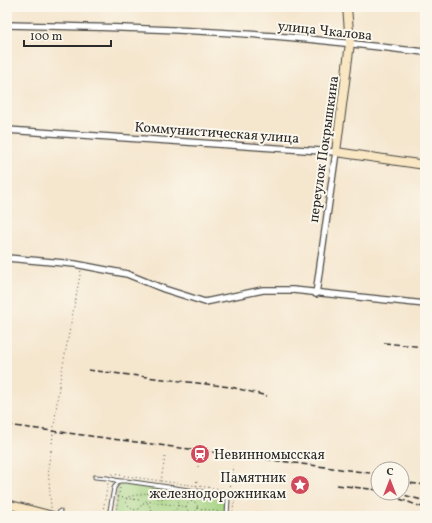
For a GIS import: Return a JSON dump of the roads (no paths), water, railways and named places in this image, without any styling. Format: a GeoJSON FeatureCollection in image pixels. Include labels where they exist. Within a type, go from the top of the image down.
{"type":"FeatureCollection","features":[{"type":"Feature","properties":{"kind":"street","name":"переулок Покрышкина"},"geometry":{"type":"LineString","coordinates":[[316,294],[350,43],[347,7]]}},
{"type":"Feature","properties":{"kind":"street","name":"улица Чкалова"},"geometry":{"type":"LineString","coordinates":[[7,25],[123,28],[272,36],[425,52]]}},
{"type":"Feature","properties":{"kind":"street","name":"Коммунистическая улица"},"geometry":{"type":"LineString","coordinates":[[7,130],[336,152],[425,165]]}},
{"type":"Feature","properties":{"kind":"street"},"geometry":{"type":"LineString","coordinates":[[7,258],[82,266],[127,274],[164,289],[205,302],[263,290],[293,290],[316,294],[425,304]]}},
{"type":"Feature","properties":{"kind":"street"},"geometry":{"type":"LineString","coordinates":[[7,504],[54,513]]}},
{"type":"Feature","properties":{"kind":"lane"},"geometry":{"type":"LineString","coordinates":[[95,477],[224,495],[228,498],[227,514]]}},
{"type":"Feature","properties":{"kind":"lane"},"geometry":{"type":"LineString","coordinates":[[109,516],[114,488],[119,481]]}},
{"type":"Feature","properties":{"kind":"lane"},"geometry":{"type":"LineString","coordinates":[[54,513],[58,516]]}},
{"type":"Feature","properties":{"kind":"railway"},"geometry":{"type":"LineString","coordinates":[[384,343],[425,347]]}},
{"type":"Feature","properties":{"kind":"railway"},"geometry":{"type":"LineString","coordinates":[[88,370],[231,387],[267,396]]}},
{"type":"Feature","properties":{"kind":"railway"},"geometry":{"type":"LineString","coordinates":[[7,425],[370,473]]}},
{"type":"Feature","properties":{"kind":"railway"},"geometry":{"type":"LineString","coordinates":[[410,483],[425,485]]}},
{"type":"Feature","properties":{"kind":"railway"},"geometry":{"type":"LineString","coordinates":[[337,485],[370,489]]}},
{"type":"Feature","properties":{"kind":"railway"},"geometry":{"type":"LineString","coordinates":[[410,497],[425,501]]}},
{"type":"Feature","properties":{"kind":"railway"},"geometry":{"type":"LineString","coordinates":[[405,501],[425,508]]}},
{"type":"Feature","properties":{"kind":"place","name":"Невинномысская"},"geometry":{"type":"Point","coordinates":[200,454]}},
{"type":"Feature","properties":{"kind":"place","name":"Памятник железнодорожникам"},"geometry":{"type":"Point","coordinates":[300,485]}}]}
